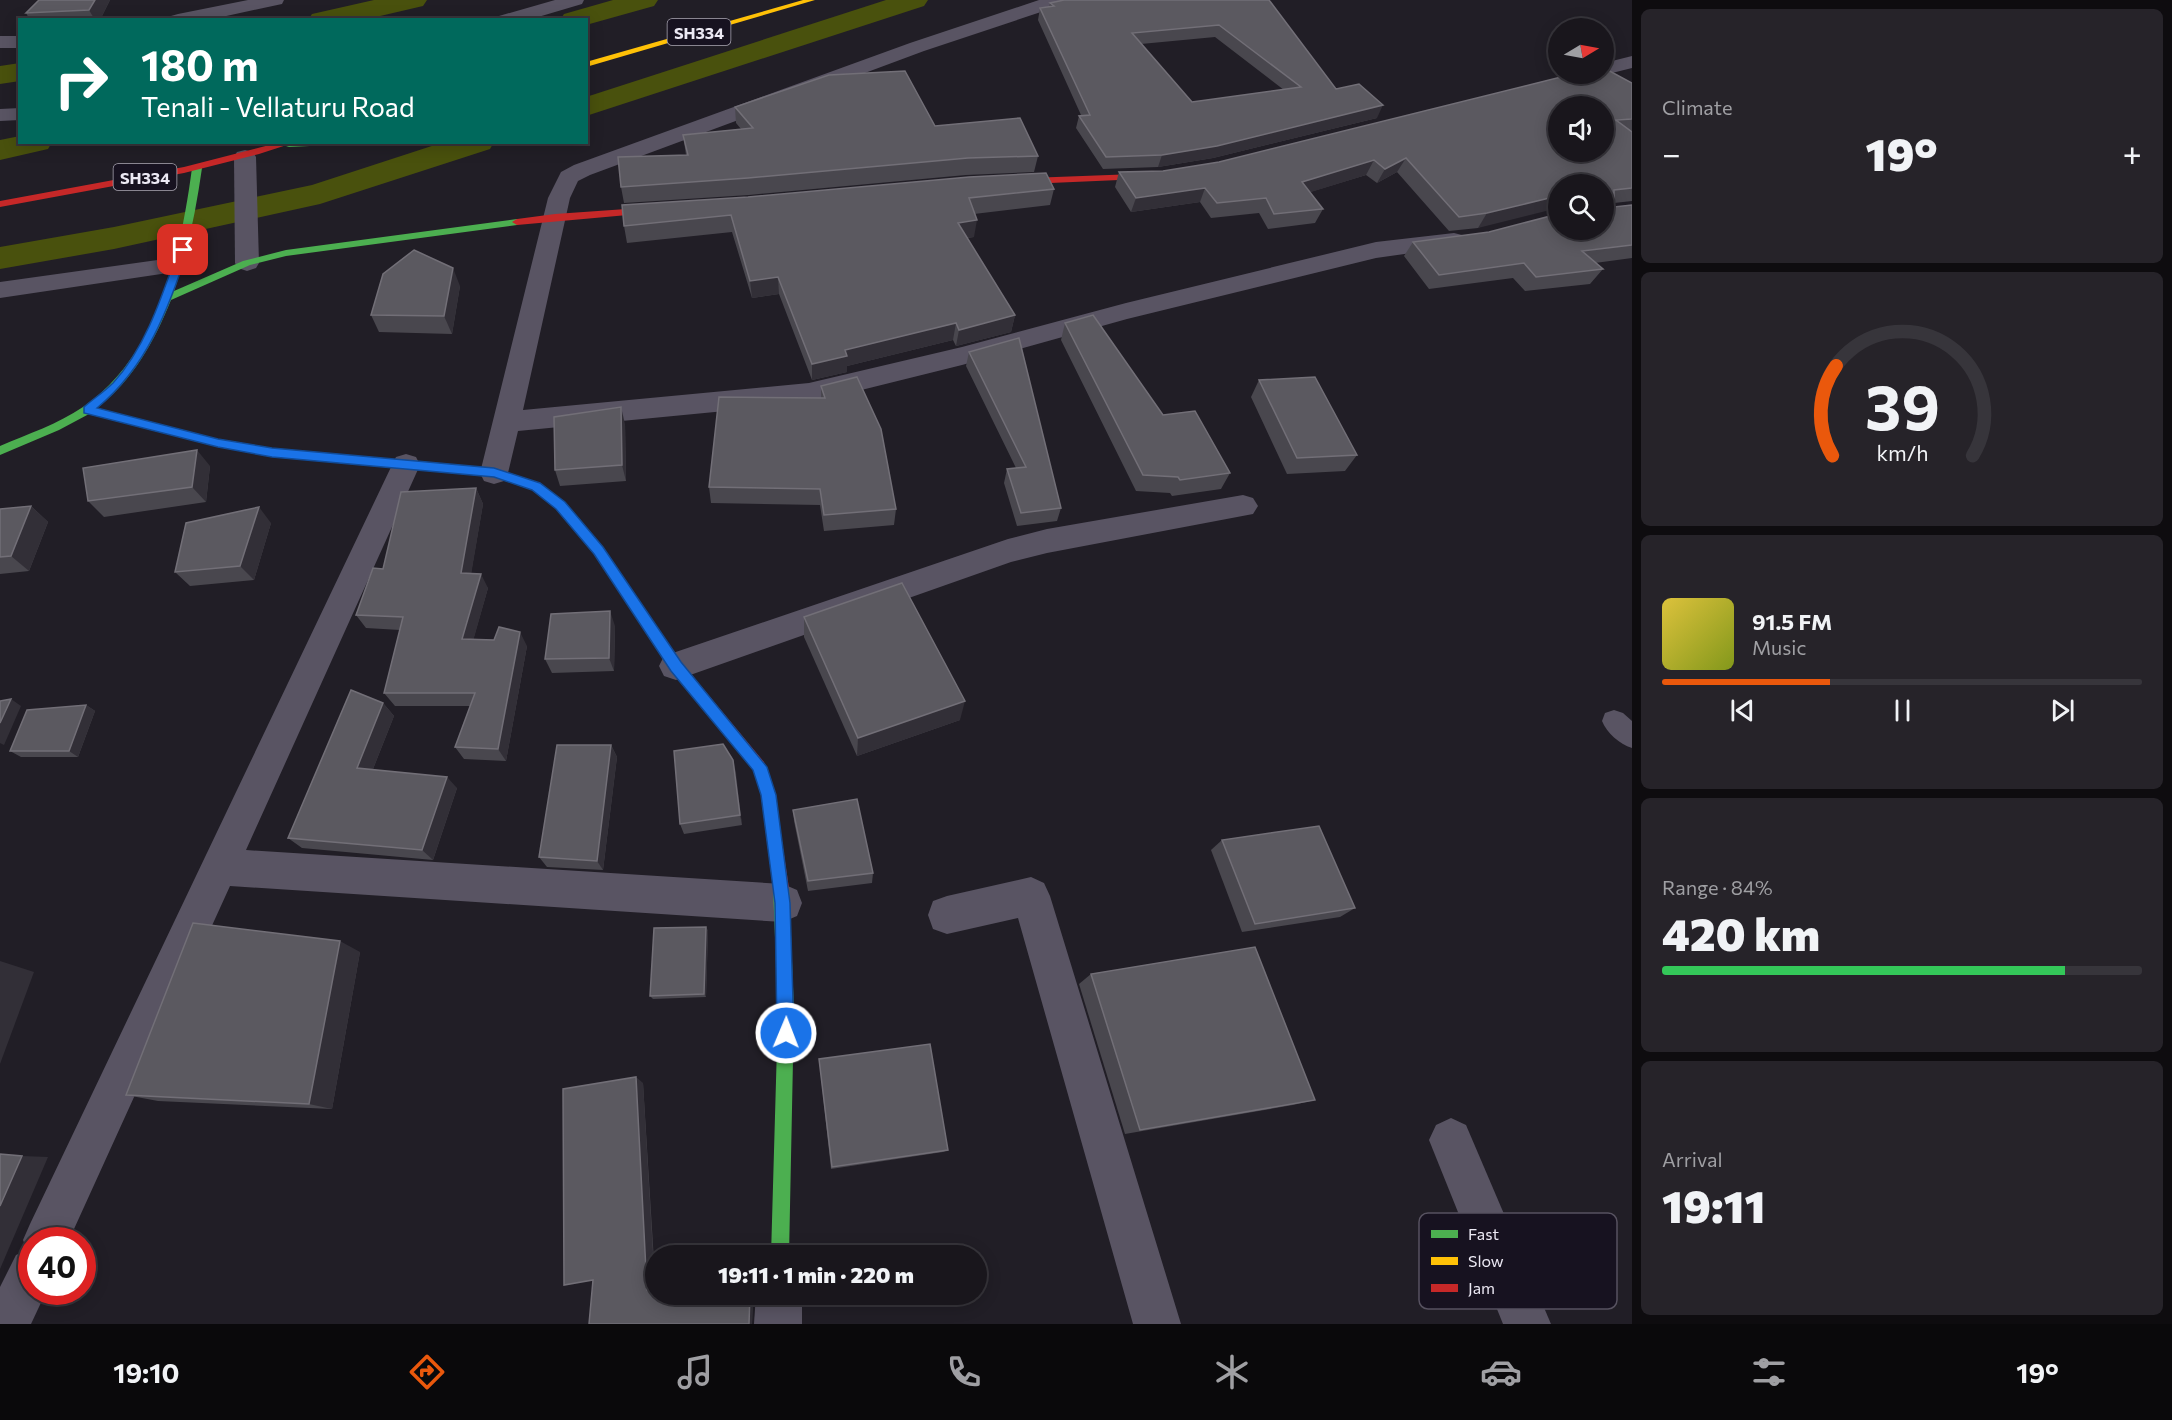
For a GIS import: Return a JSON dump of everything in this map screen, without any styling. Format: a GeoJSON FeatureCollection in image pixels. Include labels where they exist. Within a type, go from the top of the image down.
{"type":"FeatureCollection","features":[{"type":"Feature","properties":{"kind":"street"},"geometry":{"type":"LineString","coordinates":[[193,14],[275,0]]}},
{"type":"Feature","properties":{"kind":"street"},"geometry":{"type":"LineString","coordinates":[[513,18],[575,0]]}},
{"type":"Feature","properties":{"kind":"street","name":"SH334"},"geometry":{"type":"LineString","coordinates":[[588,64],[811,0]]}},
{"type":"Feature","properties":{"kind":"street"},"geometry":{"type":"LineString","coordinates":[[494,473],[555,217],[563,187],[569,177],[582,170],[917,47],[1058,0]]}},
{"type":"Feature","properties":{"kind":"street"},"geometry":{"type":"LineString","coordinates":[[0,42],[18,42]]}},
{"type":"Feature","properties":{"kind":"street"},"geometry":{"type":"LineString","coordinates":[[1614,66],[1632,62]]}},
{"type":"Feature","properties":{"kind":"street"},"geometry":{"type":"LineString","coordinates":[[0,115],[18,114]]}},
{"type":"Feature","properties":{"kind":"street","name":"SH334"},"geometry":{"type":"LineString","coordinates":[[0,204],[197,168],[287,144]]}},
{"type":"Feature","properties":{"kind":"street"},"geometry":{"type":"LineString","coordinates":[[244,157],[246,251]]}},
{"type":"Feature","properties":{"kind":"street"},"geometry":{"type":"LineString","coordinates":[[0,451],[88,410],[116,386],[142,348],[166,298],[181,257],[194,199],[197,168]]}},
{"type":"Feature","properties":{"kind":"street"},"geometry":{"type":"LineString","coordinates":[[990,183],[1178,174]]}},
{"type":"Feature","properties":{"kind":"street"},"geometry":{"type":"LineString","coordinates":[[166,298],[246,251],[286,253],[555,217],[680,208]]}},
{"type":"Feature","properties":{"kind":"street"},"geometry":{"type":"LineString","coordinates":[[506,422],[809,393],[962,356],[1126,311],[1376,250],[1478,237]]}},
{"type":"Feature","properties":{"kind":"street"},"geometry":{"type":"LineString","coordinates":[[0,290],[181,257]]}},
{"type":"Feature","properties":{"kind":"street"},"geometry":{"type":"LineString","coordinates":[[88,410],[239,447],[494,473],[536,487],[561,505],[598,550],[676,666],[759,767],[768,795],[783,903],[786,1011],[780,1245]]}},
{"type":"Feature","properties":{"kind":"street"},"geometry":{"type":"LineString","coordinates":[[52,1227],[406,465]]}},
{"type":"Feature","properties":{"kind":"street"},"geometry":{"type":"LineString","coordinates":[[676,666],[1008,551],[1047,541],[1243,506]]}},
{"type":"Feature","properties":{"kind":"street"},"geometry":{"type":"LineString","coordinates":[[219,867],[783,903]]}},
{"type":"Feature","properties":{"kind":"street"},"geometry":{"type":"LineString","coordinates":[[947,915],[1031,896],[1157,1324]]}},
{"type":"Feature","properties":{"kind":"street"},"geometry":{"type":"LineString","coordinates":[[1452,1140],[1482,1213]]}},
{"type":"Feature","properties":{"kind":"street"},"geometry":{"type":"LineString","coordinates":[[7,1324],[18,1301]]}},
{"type":"Feature","properties":{"kind":"street"},"geometry":{"type":"LineString","coordinates":[[778,1324],[779,1305]]}},
{"type":"Feature","properties":{"kind":"street"},"geometry":{"type":"LineString","coordinates":[[1521,1309],[1527,1324]]}},
{"type":"Feature","properties":{"kind":"building"},"geometry":{"type":"Polygon","coordinates":[[[39,0],[95,0],[89,10],[26,13],[39,0]]]}},
{"type":"Feature","properties":{"kind":"building"},"geometry":{"type":"Polygon","coordinates":[[[1064,0],[1269,0],[1336,89],[1359,84],[1383,105],[1217,146],[1162,155],[1106,157],[1079,116],[1090,115],[1040,8],[1054,6],[1050,3],[1064,0]],[[1219,25],[1132,33],[1192,102],[1301,87],[1219,25]]]}},
{"type":"Feature","properties":{"kind":"building"},"geometry":{"type":"Polygon","coordinates":[[[905,71],[935,126],[1020,118],[1038,156],[968,158],[621,187],[618,157],[688,155],[683,135],[753,128],[735,107],[829,75],[905,71]]]}},
{"type":"Feature","properties":{"kind":"building"},"geometry":{"type":"Polygon","coordinates":[[[1614,73],[1632,83],[1632,119],[1616,120],[1632,132],[1632,188],[1614,190],[1614,174],[1548,174],[1548,198],[1487,213],[1459,217],[1406,158],[1385,169],[1374,160],[1302,182],[1323,209],[1274,214],[1266,198],[1217,203],[1205,188],[1136,198],[1119,172],[1163,171],[1219,162],[1548,80],[1548,84],[1614,84],[1614,73]]]}},
{"type":"Feature","properties":{"kind":"building"},"geometry":{"type":"Polygon","coordinates":[[[1046,173],[1054,189],[969,198],[977,220],[958,223],[1015,315],[959,330],[956,323],[845,350],[847,356],[812,364],[778,277],[750,281],[731,215],[624,226],[622,205],[748,197],[969,177],[1046,173]]]}},
{"type":"Feature","properties":{"kind":"building"},"geometry":{"type":"Polygon","coordinates":[[[1632,205],[1632,245],[1582,251],[1603,269],[1536,277],[1524,263],[1439,275],[1413,242],[1489,232],[1548,217],[1548,240],[1614,240],[1614,207],[1632,205]]]}},
{"type":"Feature","properties":{"kind":"building"},"geometry":{"type":"Polygon","coordinates":[[[414,250],[453,268],[444,316],[371,315],[383,274],[414,250]]]}},
{"type":"Feature","properties":{"kind":"building"},"geometry":{"type":"Polygon","coordinates":[[[1093,315],[1163,415],[1195,411],[1230,473],[1180,480],[1178,477],[1143,475],[1065,323],[1093,315]]]}},
{"type":"Feature","properties":{"kind":"building"},"geometry":{"type":"Polygon","coordinates":[[[1019,338],[1061,508],[1021,513],[1007,469],[1026,467],[969,352],[1019,338]]]}},
{"type":"Feature","properties":{"kind":"building"},"geometry":{"type":"Polygon","coordinates":[[[857,377],[881,429],[896,509],[824,515],[820,489],[709,487],[719,397],[825,398],[821,386],[857,377]]]}},
{"type":"Feature","properties":{"kind":"building"},"geometry":{"type":"Polygon","coordinates":[[[1315,377],[1357,455],[1297,458],[1259,380],[1315,377]]]}},
{"type":"Feature","properties":{"kind":"building"},"geometry":{"type":"Polygon","coordinates":[[[621,407],[622,465],[555,470],[554,417],[621,407]]]}},
{"type":"Feature","properties":{"kind":"building"},"geometry":{"type":"Polygon","coordinates":[[[197,450],[192,487],[88,501],[83,468],[197,450]]]}},
{"type":"Feature","properties":{"kind":"building"},"geometry":{"type":"Polygon","coordinates":[[[476,488],[461,573],[481,574],[462,639],[494,640],[499,627],[520,632],[498,749],[455,747],[475,693],[384,693],[403,617],[356,615],[373,568],[383,569],[401,492],[476,488]]]}},
{"type":"Feature","properties":{"kind":"building"},"geometry":{"type":"Polygon","coordinates":[[[31,506],[11,556],[0,557],[0,509],[31,506]]]}},
{"type":"Feature","properties":{"kind":"building"},"geometry":{"type":"Polygon","coordinates":[[[259,507],[240,566],[175,572],[186,523],[259,507]]]}},
{"type":"Feature","properties":{"kind":"building"},"geometry":{"type":"Polygon","coordinates":[[[902,583],[965,701],[858,738],[804,617],[902,583]]]}},
{"type":"Feature","properties":{"kind":"building"},"geometry":{"type":"Polygon","coordinates":[[[610,611],[609,658],[545,659],[551,614],[610,611]]]}},
{"type":"Feature","properties":{"kind":"building"},"geometry":{"type":"Polygon","coordinates":[[[351,690],[383,703],[357,768],[447,777],[422,850],[288,838],[351,690]]]}},
{"type":"Feature","properties":{"kind":"building"},"geometry":{"type":"Polygon","coordinates":[[[11,699],[0,723],[0,701],[11,699]]]}},
{"type":"Feature","properties":{"kind":"building"},"geometry":{"type":"Polygon","coordinates":[[[86,705],[69,751],[10,751],[27,710],[86,705]]]}},
{"type":"Feature","properties":{"kind":"building"},"geometry":{"type":"Polygon","coordinates":[[[723,744],[733,760],[740,815],[680,824],[674,751],[723,744]]]}},
{"type":"Feature","properties":{"kind":"building"},"geometry":{"type":"Polygon","coordinates":[[[557,745],[611,745],[597,861],[539,857],[557,745]]]}},
{"type":"Feature","properties":{"kind":"building"},"geometry":{"type":"Polygon","coordinates":[[[857,799],[873,873],[808,881],[793,810],[857,799]]]}},
{"type":"Feature","properties":{"kind":"building"},"geometry":{"type":"Polygon","coordinates":[[[1319,826],[1355,908],[1255,924],[1222,840],[1319,826]]]}},
{"type":"Feature","properties":{"kind":"building"},"geometry":{"type":"Polygon","coordinates":[[[193,923],[340,941],[309,1104],[126,1095],[193,923]]]}},
{"type":"Feature","properties":{"kind":"building"},"geometry":{"type":"Polygon","coordinates":[[[706,927],[704,994],[650,996],[654,928],[706,927]]]}},
{"type":"Feature","properties":{"kind":"building"},"geometry":{"type":"Polygon","coordinates":[[[1255,947],[1315,1100],[1140,1130],[1091,974],[1255,947]]]}},
{"type":"Feature","properties":{"kind":"building"},"geometry":{"type":"Polygon","coordinates":[[[930,1044],[948,1150],[832,1167],[819,1059],[930,1044]]]}},
{"type":"Feature","properties":{"kind":"building"},"geometry":{"type":"Polygon","coordinates":[[[636,1077],[645,1251],[645,1305],[750,1305],[749,1324],[589,1324],[593,1280],[564,1285],[563,1089],[636,1077]]]}},
{"type":"Feature","properties":{"kind":"building"},"geometry":{"type":"Polygon","coordinates":[[[0,1154],[22,1156],[0,1206],[0,1154]]]}},
{"type":"Feature","properties":{"kind":"waterway"},"geometry":{"type":"LineString","coordinates":[[331,18],[413,0]]}},
{"type":"Feature","properties":{"kind":"waterway"},"geometry":{"type":"LineString","coordinates":[[581,18],[644,0]]}},
{"type":"Feature","properties":{"kind":"waterway"},"geometry":{"type":"LineString","coordinates":[[588,106],[914,0]]}},
{"type":"Feature","properties":{"kind":"waterway"},"geometry":{"type":"LineString","coordinates":[[0,75],[18,72]]}},
{"type":"Feature","properties":{"kind":"waterway"},"geometry":{"type":"LineString","coordinates":[[0,150],[27,144]]}},
{"type":"Feature","properties":{"kind":"waterway"},"geometry":{"type":"LineString","coordinates":[[0,258],[114,238],[320,194],[472,144]]}},
{"type":"Feature","properties":{"kind":"traffic: fast"},"geometry":{"type":"LineString","coordinates":[[0,451],[87,410],[111,391],[132,365],[150,335],[177,267],[187,232],[197,168]]}},
{"type":"Feature","properties":{"kind":"traffic: fast"},"geometry":{"type":"LineString","coordinates":[[167,298],[247,263],[286,253],[517,222]]}},
{"type":"Feature","properties":{"kind":"traffic: fast"},"geometry":{"type":"LineString","coordinates":[[88,410],[218,443],[272,452],[494,473],[536,487],[561,505],[581,530]]}},
{"type":"Feature","properties":{"kind":"traffic: fast"},"geometry":{"type":"LineString","coordinates":[[780,1245],[786,1011],[781,888]]}},
{"type":"Feature","properties":{"kind":"traffic: slow"},"geometry":{"type":"LineString","coordinates":[[588,64],[811,0]]}},
{"type":"Feature","properties":{"kind":"traffic: jam"},"geometry":{"type":"LineString","coordinates":[[0,204],[184,170],[285,144]]}},
{"type":"Feature","properties":{"kind":"traffic: jam"},"geometry":{"type":"LineString","coordinates":[[1004,182],[1162,176]]}},
{"type":"Feature","properties":{"kind":"traffic: jam"},"geometry":{"type":"LineString","coordinates":[[517,222],[669,209]]}},
{"type":"Feature","properties":{"kind":"traffic: jam"},"geometry":{"type":"LineString","coordinates":[[581,530],[598,550],[676,666],[759,767],[768,795],[781,888]]}},
{"type":"Feature","properties":{"kind":"route"},"geometry":{"type":"LineString","coordinates":[[183,250],[166,298],[142,348],[116,386],[88,410],[218,443],[272,452],[494,473],[536,487],[561,505],[598,550],[676,666],[759,767],[768,795],[783,903],[786,1033]]}}]}
